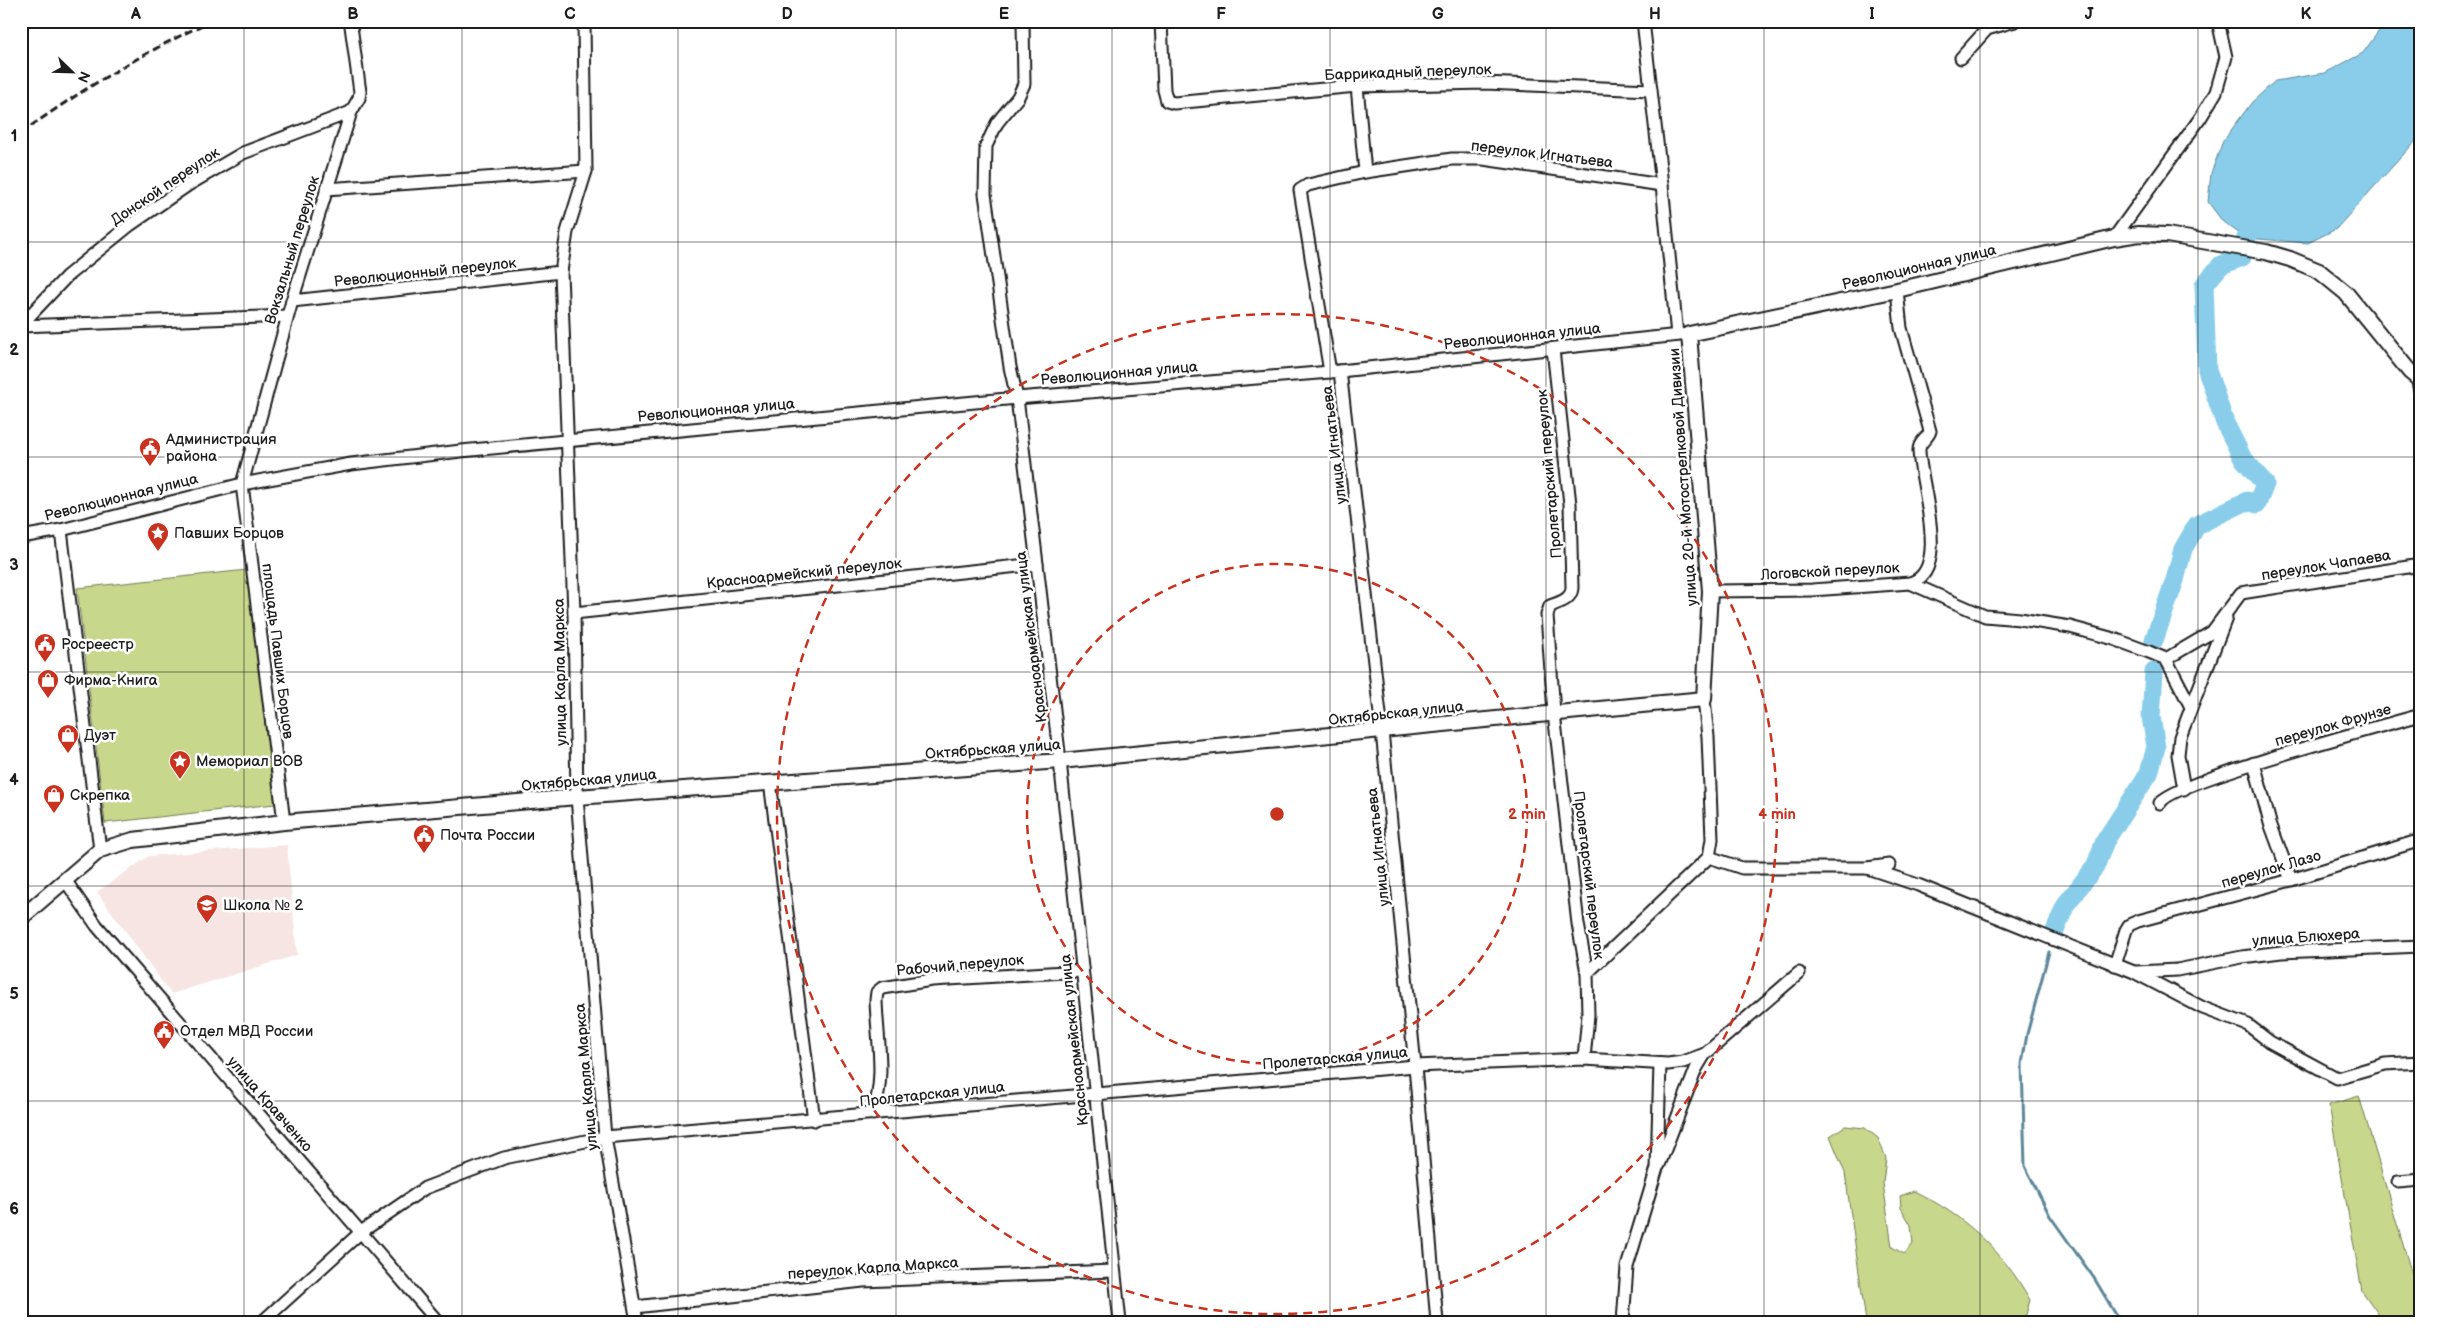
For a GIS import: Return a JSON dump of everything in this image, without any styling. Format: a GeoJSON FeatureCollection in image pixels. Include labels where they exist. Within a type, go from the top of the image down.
{"type":"FeatureCollection","features":[{"type":"Feature","properties":{"kind":"main road","name":"Революционная улица"},"geometry":{"type":"LineString","coordinates":[[1683,334],[1897,290],[2114,238],[2139,234],[2157,234],[2266,252],[2290,259],[2319,271],[2338,285],[2419,380]]}},
{"type":"Feature","properties":{"kind":"main road","name":"улица 20-й Мотострелковой Дивизии"},"geometry":{"type":"LineString","coordinates":[[1683,334],[1710,591],[1704,700]]}},
{"type":"Feature","properties":{"kind":"main road","name":"Октябрьская улица"},"geometry":{"type":"LineString","coordinates":[[100,850],[133,840],[284,822],[577,797],[1060,761],[1704,700]]}},
{"type":"Feature","properties":{"kind":"main road"},"geometry":{"type":"LineString","coordinates":[[21,918],[100,850]]}},
{"type":"Feature","properties":{"kind":"street","name":"улица Карла Маркса"},"geometry":{"type":"LineString","coordinates":[[584,21],[586,171],[568,232],[561,272],[574,612],[577,797],[605,1137],[637,1322]]}},
{"type":"Feature","properties":{"kind":"street","name":"Красноармейская улица"},"geometry":{"type":"LineString","coordinates":[[1023,21],[1024,84],[1018,97],[997,123],[986,146],[985,194],[1010,367],[1017,398],[1037,564],[1120,1322]]}},
{"type":"Feature","properties":{"kind":"street","name":"Баррикадный переулок"},"geometry":{"type":"LineString","coordinates":[[1161,21],[1164,90],[1166,101],[1174,103],[1356,86],[1485,84],[1651,90]]}},
{"type":"Feature","properties":{"kind":"street","name":"улица 20-й Мотострелковой Дивизии"},"geometry":{"type":"LineString","coordinates":[[1643,21],[1662,185],[1683,334]]}},
{"type":"Feature","properties":{"kind":"street"},"geometry":{"type":"LineString","coordinates":[[1961,58],[1987,29],[2015,21]]}},
{"type":"Feature","properties":{"kind":"street"},"geometry":{"type":"LineString","coordinates":[[2114,238],[2201,117],[2216,92],[2226,57],[2224,40],[2218,21]]}},
{"type":"Feature","properties":{"kind":"street","name":"Вокзальный переулок"},"geometry":{"type":"LineString","coordinates":[[242,484],[292,301],[351,112],[359,98],[360,92],[352,26]]}},
{"type":"Feature","properties":{"kind":"street"},"geometry":{"type":"LineString","coordinates":[[1356,86],[1364,172]]}},
{"type":"Feature","properties":{"kind":"street","name":"Донской переулок"},"geometry":{"type":"LineString","coordinates":[[21,325],[67,276],[130,225],[188,186],[243,153],[351,112]]}},
{"type":"Feature","properties":{"kind":"street","name":"переулок Игнатьева"},"geometry":{"type":"LineString","coordinates":[[1300,190],[1308,185],[1364,172],[1452,159],[1483,160],[1662,185]]}},
{"type":"Feature","properties":{"kind":"street"},"geometry":{"type":"LineString","coordinates":[[326,189],[586,171]]}},
{"type":"Feature","properties":{"kind":"street","name":"улица Игнатьева"},"geometry":{"type":"LineString","coordinates":[[1300,190],[1335,372],[1382,731],[1415,1066],[1434,1321]]}},
{"type":"Feature","properties":{"kind":"street","name":"Революционный переулок"},"geometry":{"type":"LineString","coordinates":[[292,301],[561,272]]}},
{"type":"Feature","properties":{"kind":"street","name":"Логовской переулок"},"geometry":{"type":"LineString","coordinates":[[1710,591],[1812,590],[1910,583],[1920,578],[1930,563],[1929,515],[1919,449],[1930,431],[1902,328],[1897,290]]}},
{"type":"Feature","properties":{"kind":"street"},"geometry":{"type":"LineString","coordinates":[[21,325],[288,316]]}},
{"type":"Feature","properties":{"kind":"street","name":"Революционная улица"},"geometry":{"type":"LineString","coordinates":[[21,537],[60,530],[242,484],[351,464],[568,440],[1017,398],[1335,372],[1554,350],[1683,334]]}},
{"type":"Feature","properties":{"kind":"street","name":"Пролетарский переулок"},"geometry":{"type":"LineString","coordinates":[[1554,350],[1570,504],[1572,594],[1568,598],[1550,606],[1547,615],[1554,713],[1578,924],[1587,973],[1588,1015],[1584,1059]]}},
{"type":"Feature","properties":{"kind":"street"},"geometry":{"type":"LineString","coordinates":[[2419,380],[2421,396]]}},
{"type":"Feature","properties":{"kind":"street","name":"площадь Павших Борцов"},"geometry":{"type":"LineString","coordinates":[[242,484],[284,822]]}},
{"type":"Feature","properties":{"kind":"street"},"geometry":{"type":"LineString","coordinates":[[60,530],[100,850]]}},
{"type":"Feature","properties":{"kind":"street","name":"Красноармейский переулок"},"geometry":{"type":"LineString","coordinates":[[574,612],[1037,564]]}},
{"type":"Feature","properties":{"kind":"street","name":"переулок Чапаева"},"geometry":{"type":"LineString","coordinates":[[2229,609],[2236,597],[2246,591],[2272,590],[2421,565]]}},
{"type":"Feature","properties":{"kind":"street"},"geometry":{"type":"LineString","coordinates":[[1910,583],[1985,616],[2020,619],[2070,628],[2114,639],[2166,659],[2191,707]]}},
{"type":"Feature","properties":{"kind":"street"},"geometry":{"type":"LineString","coordinates":[[2166,659],[2212,632],[2229,609]]}},
{"type":"Feature","properties":{"kind":"street"},"geometry":{"type":"LineString","coordinates":[[2184,789],[2178,746],[2229,609]]}},
{"type":"Feature","properties":{"kind":"street","name":"улица 20-й Мотострелковой Дивизии"},"geometry":{"type":"LineString","coordinates":[[1704,700],[1708,737],[1712,839],[1709,857]]}},
{"type":"Feature","properties":{"kind":"street","name":"переулок Фрунзе"},"geometry":{"type":"LineString","coordinates":[[2160,803],[2163,798],[2184,789],[2254,763],[2421,715]]}},
{"type":"Feature","properties":{"kind":"street"},"geometry":{"type":"LineString","coordinates":[[2254,763],[2270,823],[2291,880]]}},
{"type":"Feature","properties":{"kind":"street"},"geometry":{"type":"LineString","coordinates":[[770,782],[814,1120]]}},
{"type":"Feature","properties":{"kind":"street","name":"переулок Лазо"},"geometry":{"type":"LineString","coordinates":[[2115,965],[2122,939],[2130,925],[2291,880],[2421,840]]}},
{"type":"Feature","properties":{"kind":"street"},"geometry":{"type":"LineString","coordinates":[[1587,973],[1709,857],[1742,868],[1867,868],[1889,864]]}},
{"type":"Feature","properties":{"kind":"street"},"geometry":{"type":"LineString","coordinates":[[1867,868],[1918,885],[2134,972],[2203,1008],[2248,1025],[2270,1042],[2337,1078],[2385,1064],[2421,1062]]}},
{"type":"Feature","properties":{"kind":"street","name":"улица Кравченко"},"geometry":{"type":"LineString","coordinates":[[65,880],[97,926],[438,1322]]}},
{"type":"Feature","properties":{"kind":"street","name":"улица Блюхера"},"geometry":{"type":"LineString","coordinates":[[2134,972],[2178,970],[2242,957],[2281,952],[2421,946]]}},
{"type":"Feature","properties":{"kind":"street","name":"Рабочий переулок"},"geometry":{"type":"LineString","coordinates":[[874,1114],[880,1095],[881,1078],[876,1000],[877,992],[882,988],[932,980],[1082,971]]}},
{"type":"Feature","properties":{"kind":"street"},"geometry":{"type":"LineString","coordinates":[[1623,1322],[1627,1267],[1654,1179],[1696,1069],[1705,1054],[1798,973]]}},
{"type":"Feature","properties":{"kind":"street","name":"Пролетарская улица"},"geometry":{"type":"LineString","coordinates":[[262,1322],[361,1232],[425,1188],[504,1158],[605,1137],[1415,1066],[1584,1059],[1677,1064],[1705,1054]]}},
{"type":"Feature","properties":{"kind":"street"},"geometry":{"type":"LineString","coordinates":[[1654,1179],[1660,1064]]}},
{"type":"Feature","properties":{"kind":"street"},"geometry":{"type":"LineString","coordinates":[[2398,1182],[2421,1180]]}},
{"type":"Feature","properties":{"kind":"street","name":"переулок Карла Маркса"},"geometry":{"type":"LineString","coordinates":[[635,1307],[863,1281],[1113,1271]]}},
{"type":"Feature","properties":{"kind":"shaded area","name":"Школа № 2"},"geometry":{"type":"Polygon","coordinates":[[[287,845],[297,955],[171,994],[97,892],[149,856],[287,845]]]}},
{"type":"Feature","properties":{"kind":"green space"},"geometry":{"type":"Polygon","coordinates":[[[247,570],[275,804],[105,823],[77,588],[247,570]]]}},
{"type":"Feature","properties":{"kind":"green space"},"geometry":{"type":"Polygon","coordinates":[[[2359,1096],[2421,1305],[2421,1322],[2384,1322],[2362,1291],[2329,1105],[2359,1096]]]}},
{"type":"Feature","properties":{"kind":"green space"},"geometry":{"type":"Polygon","coordinates":[[[1845,1126],[1865,1128],[1878,1138],[1886,1158],[1883,1183],[1892,1247],[1904,1254],[1913,1244],[1911,1225],[1901,1208],[1900,1196],[1914,1191],[1933,1201],[1981,1236],[2008,1266],[2030,1300],[2024,1322],[1866,1322],[1845,1173],[1830,1136],[1845,1126]]]}},
{"type":"Feature","properties":{"kind":"water"},"geometry":{"type":"Polygon","coordinates":[[[2386,21],[2421,21],[2421,135],[2336,229],[2308,243],[2246,238],[2223,222],[2208,202],[2211,173],[2223,141],[2252,102],[2275,81],[2325,73],[2363,53],[2386,21]]]}},
{"type":"Feature","properties":{"kind":"waterway"},"geometry":{"type":"LineString","coordinates":[[2154,640],[2175,580],[2183,549],[2197,525],[2247,501],[2257,504],[2265,484],[2242,457],[2225,423],[2207,370],[2204,285],[2221,265],[2242,257],[2246,238],[2259,218]]}},
{"type":"Feature","properties":{"kind":"waterway"},"geometry":{"type":"LineString","coordinates":[[2055,931],[2066,904],[2095,867],[2105,841],[2149,773],[2156,747],[2151,717],[2154,672]]}},
{"type":"Feature","properties":{"kind":"waterway"},"geometry":{"type":"LineString","coordinates":[[2049,952],[2027,1034],[2022,1064],[2025,1166],[2050,1216],[2094,1278],[2118,1318],[2117,1322]]}},
{"type":"Feature","properties":{"kind":"railway"},"geometry":{"type":"LineString","coordinates":[[21,133],[113,72],[211,21]]}},
{"type":"Feature","properties":{"kind":"place","name":"Администрация района"},"geometry":{"type":"Point","coordinates":[150,467]}},
{"type":"Feature","properties":{"kind":"place","name":"Павших Борцов"},"geometry":{"type":"Point","coordinates":[158,552]}},
{"type":"Feature","properties":{"kind":"place","name":"Росреестр"},"geometry":{"type":"Point","coordinates":[45,663]}},
{"type":"Feature","properties":{"kind":"place","name":"Фирма-Книга"},"geometry":{"type":"Point","coordinates":[48,699]}},
{"type":"Feature","properties":{"kind":"place","name":"Дуэт"},"geometry":{"type":"Point","coordinates":[68,754]}},
{"type":"Feature","properties":{"kind":"place","name":"Мемориал ВОВ"},"geometry":{"type":"Point","coordinates":[180,780]}},
{"type":"Feature","properties":{"kind":"place","name":"Скрепка"},"geometry":{"type":"Point","coordinates":[54,814]}},
{"type":"Feature","properties":{"kind":"place","name":"Почта России"},"geometry":{"type":"Point","coordinates":[424,854]}},
{"type":"Feature","properties":{"kind":"place","name":"Школа № 2"},"geometry":{"type":"Point","coordinates":[207,924]}},
{"type":"Feature","properties":{"kind":"place","name":"Отдел МВД России"},"geometry":{"type":"Point","coordinates":[164,1050]}}]}
